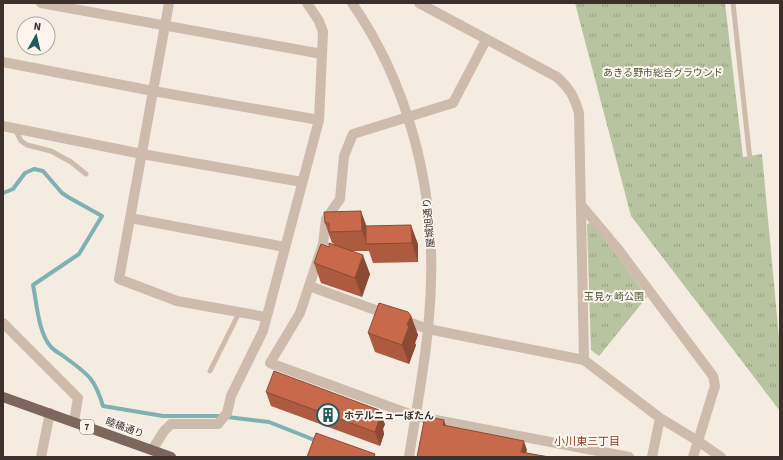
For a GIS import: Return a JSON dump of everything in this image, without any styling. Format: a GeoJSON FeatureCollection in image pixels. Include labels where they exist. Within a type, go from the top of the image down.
{"type":"FeatureCollection","features":[{"type":"Feature","properties":{"kind":"main road","name":"睦橋通り"},"geometry":{"type":"LineString","coordinates":[[3,397],[171,457]]}},
{"type":"Feature","properties":{"kind":"street"},"geometry":{"type":"LineString","coordinates":[[41,3],[322,54]]}},
{"type":"Feature","properties":{"kind":"street"},"geometry":{"type":"LineString","coordinates":[[169,3],[119,279],[177,301],[266,317]]}},
{"type":"Feature","properties":{"kind":"street"},"geometry":{"type":"LineString","coordinates":[[152,450],[164,431],[171,424],[218,424],[225,416],[231,396],[263,331],[319,120],[323,32],[319,21],[307,3]]}},
{"type":"Feature","properties":{"kind":"street","name":"屋城旭通り"},"geometry":{"type":"LineString","coordinates":[[352,3],[383,57],[401,99],[419,160],[429,219],[431,280],[428,329],[409,457]]}},
{"type":"Feature","properties":{"kind":"street"},"geometry":{"type":"LineString","coordinates":[[419,3],[557,77],[568,87],[574,98],[579,113],[584,360]]}},
{"type":"Feature","properties":{"kind":"street"},"geometry":{"type":"LineString","coordinates":[[486,40],[453,103],[407,116],[354,134],[344,156],[340,199],[326,218],[323,244],[300,313],[270,363],[415,416],[629,457]]}},
{"type":"Feature","properties":{"kind":"street"},"geometry":{"type":"LineString","coordinates":[[3,62],[153,91],[319,120]]}},
{"type":"Feature","properties":{"kind":"street"},"geometry":{"type":"LineString","coordinates":[[3,126],[142,154],[302,182]]}},
{"type":"Feature","properties":{"kind":"street"},"geometry":{"type":"LineString","coordinates":[[581,206],[618,249],[713,376],[715,386],[693,457]]}},
{"type":"Feature","properties":{"kind":"street"},"geometry":{"type":"LineString","coordinates":[[130,218],[285,247]]}},
{"type":"Feature","properties":{"kind":"street"},"geometry":{"type":"LineString","coordinates":[[309,286],[428,329],[584,360],[660,418],[721,457]]}},
{"type":"Feature","properties":{"kind":"street"},"geometry":{"type":"LineString","coordinates":[[3,323],[78,398],[74,422]]}},
{"type":"Feature","properties":{"kind":"street"},"geometry":{"type":"LineString","coordinates":[[41,457],[50,413]]}},
{"type":"Feature","properties":{"kind":"street"},"geometry":{"type":"LineString","coordinates":[[652,457],[660,418]]}},
{"type":"Feature","properties":{"kind":"lane"},"geometry":{"type":"LineString","coordinates":[[733,3],[750,160]]}},
{"type":"Feature","properties":{"kind":"lane"},"geometry":{"type":"LineString","coordinates":[[15,129],[21,141],[27,145],[51,151],[71,162],[86,174]]}},
{"type":"Feature","properties":{"kind":"lane"},"geometry":{"type":"LineString","coordinates":[[210,371],[239,313]]}},
{"type":"Feature","properties":{"kind":"green space","name":"あきる野市総合グラウンド"},"geometry":{"type":"Polygon","coordinates":[[[575,3],[725,3],[743,157],[762,154],[780,349],[780,411],[631,216],[575,3]]]}},
{"type":"Feature","properties":{"kind":"green space","name":"玉見ヶ崎公園"},"geometry":{"type":"Polygon","coordinates":[[[593,222],[647,297],[599,356],[591,350],[587,224],[593,222]]]}},
{"type":"Feature","properties":{"kind":"building"},"geometry":{"type":"Polygon","coordinates":[[[361,211],[362,231],[329,232],[329,223],[325,223],[324,212],[361,211]]]}},
{"type":"Feature","properties":{"kind":"building"},"geometry":{"type":"Polygon","coordinates":[[[411,225],[412,243],[366,244],[366,226],[411,225]]]}},
{"type":"Feature","properties":{"kind":"building"},"geometry":{"type":"Polygon","coordinates":[[[329,243],[363,255],[355,278],[314,263],[321,244],[329,247],[329,243]]]}},
{"type":"Feature","properties":{"kind":"building"},"geometry":{"type":"Polygon","coordinates":[[[379,303],[408,312],[411,316],[402,345],[368,333],[379,303]]]}},
{"type":"Feature","properties":{"kind":"building"},"geometry":{"type":"Polygon","coordinates":[[[274,371],[379,410],[376,418],[379,420],[375,432],[266,392],[274,371]]]}},
{"type":"Feature","properties":{"kind":"building"},"geometry":{"type":"Polygon","coordinates":[[[425,416],[444,420],[443,425],[524,441],[521,452],[549,457],[417,457],[425,416]]]}},
{"type":"Feature","properties":{"kind":"building"},"geometry":{"type":"Polygon","coordinates":[[[316,433],[375,454],[374,457],[307,457],[316,433]]]}},
{"type":"Feature","properties":{"kind":"waterway"},"geometry":{"type":"LineString","coordinates":[[3,193],[13,189],[25,173],[34,169],[43,171],[62,193],[102,216],[79,254],[33,285],[41,326],[47,341],[51,347],[90,378],[94,383],[103,406],[163,416],[219,416],[269,422],[317,441]]}},
{"type":"Feature","properties":{"kind":"place","name":"ホテルニューぼたん"},"geometry":{"type":"Point","coordinates":[328,415]}},
{"type":"Feature","properties":{"kind":"district","name":"小川東三丁目"},"geometry":{"type":"Point","coordinates":[587,441]}}]}
